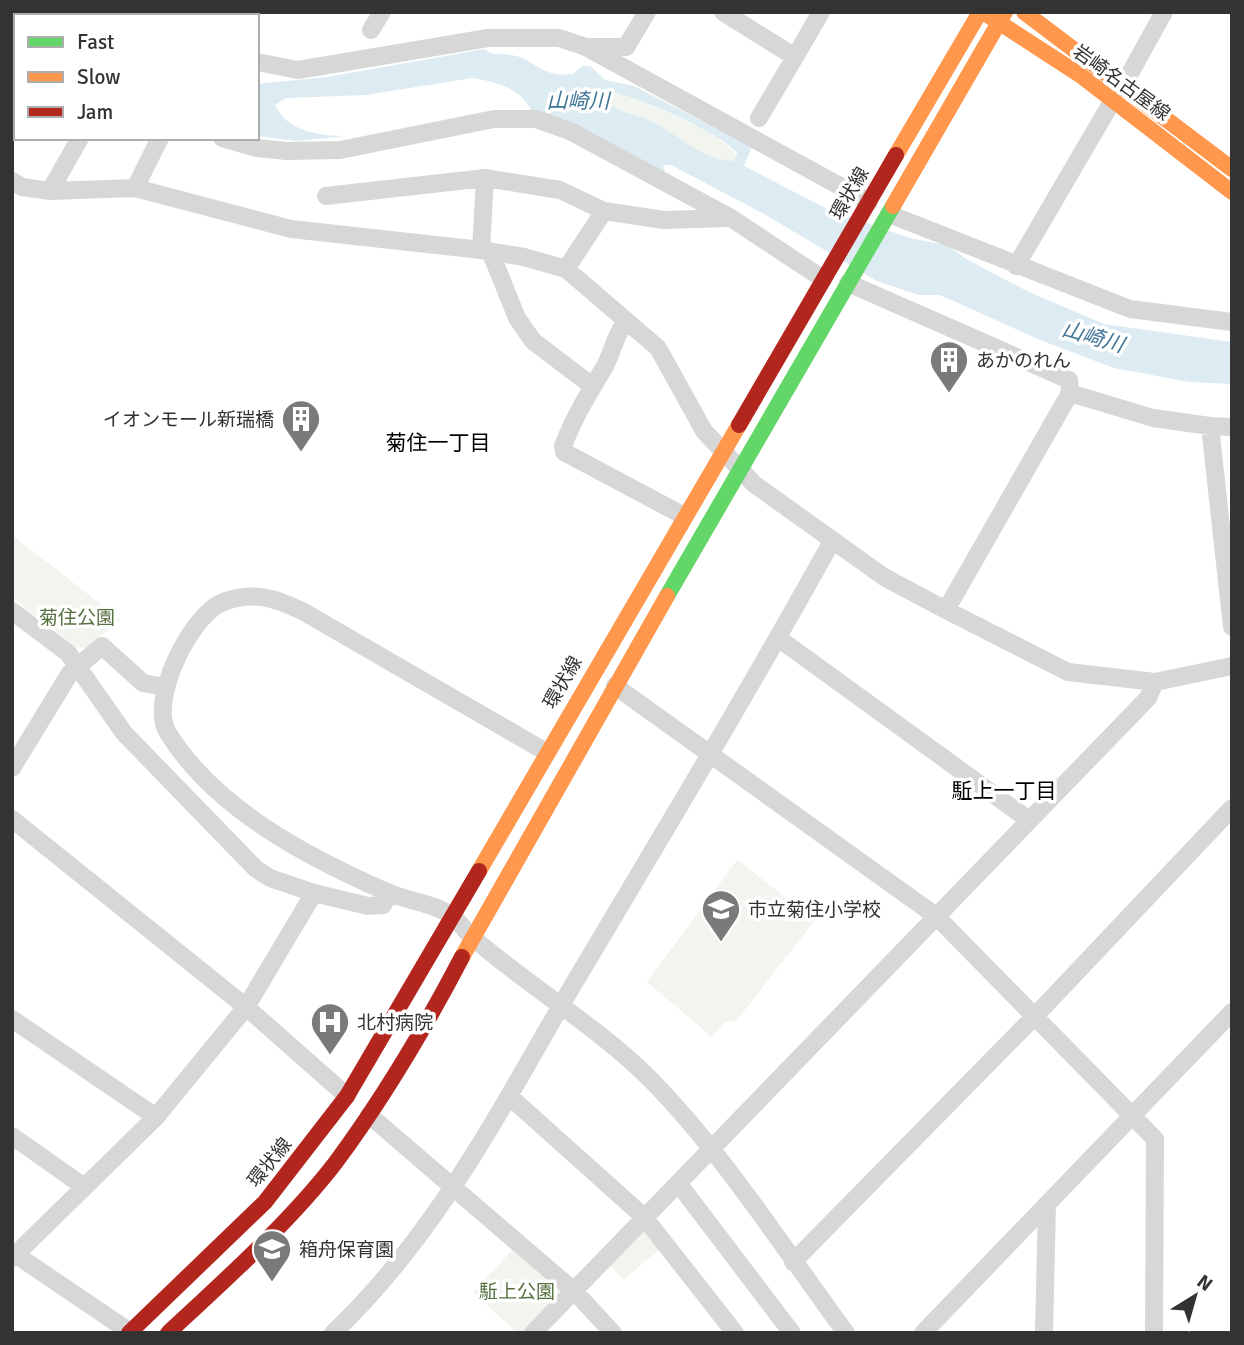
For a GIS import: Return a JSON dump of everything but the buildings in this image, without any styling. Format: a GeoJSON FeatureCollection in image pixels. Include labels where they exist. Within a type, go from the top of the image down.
{"type":"FeatureCollection","features":[{"type":"Feature","properties":{"kind":"main road","name":"岩崎名古屋線"},"geometry":{"type":"LineString","coordinates":[[981,12],[1003,17],[1231,166]]}},
{"type":"Feature","properties":{"kind":"main road","name":"環状線"},"geometry":{"type":"LineString","coordinates":[[129,1333],[265,1202],[347,1096],[545,752],[981,12]]}},
{"type":"Feature","properties":{"kind":"main road","name":"岩崎名古屋線"},"geometry":{"type":"LineString","coordinates":[[1024,12],[1232,192]]}},
{"type":"Feature","properties":{"kind":"main road"},"geometry":{"type":"LineString","coordinates":[[168,1333],[294,1210],[335,1163],[418,1041],[472,937],[615,686],[1003,17]]}},
{"type":"Feature","properties":{"kind":"street"},"geometry":{"type":"LineString","coordinates":[[371,30],[382,12]]}},
{"type":"Feature","properties":{"kind":"street"},"geometry":{"type":"LineString","coordinates":[[586,47],[626,47],[647,12]]}},
{"type":"Feature","properties":{"kind":"street"},"geometry":{"type":"LineString","coordinates":[[723,12],[795,57]]}},
{"type":"Feature","properties":{"kind":"street"},"geometry":{"type":"LineString","coordinates":[[759,118],[821,12]]}},
{"type":"Feature","properties":{"kind":"street"},"geometry":{"type":"LineString","coordinates":[[1016,266],[1164,12]]}},
{"type":"Feature","properties":{"kind":"street"},"geometry":{"type":"LineString","coordinates":[[259,62],[298,70],[488,38],[559,38],[586,47],[867,204]]}},
{"type":"Feature","properties":{"kind":"street"},"geometry":{"type":"LineString","coordinates":[[231,140],[276,150],[340,150],[494,119],[536,119],[572,132],[827,272]]}},
{"type":"Feature","properties":{"kind":"street"},"geometry":{"type":"LineString","coordinates":[[50,191],[79,140]]}},
{"type":"Feature","properties":{"kind":"street"},"geometry":{"type":"LineString","coordinates":[[135,188],[159,140]]}},
{"type":"Feature","properties":{"kind":"street"},"geometry":{"type":"LineString","coordinates":[[326,196],[485,178],[560,190],[604,211],[664,220],[731,218]]}},
{"type":"Feature","properties":{"kind":"street"},"geometry":{"type":"LineString","coordinates":[[485,178],[486,250],[517,318],[533,341],[592,385]]}},
{"type":"Feature","properties":{"kind":"street"},"geometry":{"type":"LineString","coordinates":[[12,181],[22,187],[50,191],[135,188],[291,229],[486,250],[566,270],[658,348],[704,431],[754,484],[884,577],[1068,672],[1155,681],[1232,666]]}},
{"type":"Feature","properties":{"kind":"street"},"geometry":{"type":"LineString","coordinates":[[566,270],[604,211]]}},
{"type":"Feature","properties":{"kind":"street"},"geometry":{"type":"LineString","coordinates":[[887,217],[1130,309],[1232,322]]}},
{"type":"Feature","properties":{"kind":"street"},"geometry":{"type":"LineString","coordinates":[[848,283],[1069,380],[1070,393],[946,610]]}},
{"type":"Feature","properties":{"kind":"street"},"geometry":{"type":"LineString","coordinates":[[626,321],[617,331],[606,364],[568,432],[564,452],[684,516]]}},
{"type":"Feature","properties":{"kind":"street"},"geometry":{"type":"LineString","coordinates":[[1070,393],[1105,406],[1153,418],[1232,427]]}},
{"type":"Feature","properties":{"kind":"street"},"geometry":{"type":"LineString","coordinates":[[1210,426],[1232,627]]}},
{"type":"Feature","properties":{"kind":"street"},"geometry":{"type":"LineString","coordinates":[[333,1333],[358,1309],[453,1188],[709,756],[832,541]]}},
{"type":"Feature","properties":{"kind":"street"},"geometry":{"type":"LineString","coordinates":[[545,752],[304,612],[264,596],[243,596],[206,611],[187,641],[165,687],[161,710],[166,731],[219,791],[301,851],[390,893],[451,916],[472,937],[562,1004],[650,1079],[710,1150],[846,1333]]}},
{"type":"Feature","properties":{"kind":"street"},"geometry":{"type":"LineString","coordinates":[[12,611],[78,664],[124,733],[230,844],[270,878],[314,893],[368,906],[383,905],[390,893]]}},
{"type":"Feature","properties":{"kind":"street"},"geometry":{"type":"LineString","coordinates":[[778,638],[1030,820]]}},
{"type":"Feature","properties":{"kind":"street"},"geometry":{"type":"LineString","coordinates":[[12,768],[78,664],[102,646],[143,682],[165,687]]}},
{"type":"Feature","properties":{"kind":"street"},"geometry":{"type":"LineString","coordinates":[[533,1333],[1148,698],[1155,681]]}},
{"type":"Feature","properties":{"kind":"street"},"geometry":{"type":"LineString","coordinates":[[615,686],[709,756],[936,916],[1155,1139],[1154,1333]]}},
{"type":"Feature","properties":{"kind":"street"},"geometry":{"type":"LineString","coordinates":[[793,1262],[1034,1017],[1232,808]]}},
{"type":"Feature","properties":{"kind":"street"},"geometry":{"type":"LineString","coordinates":[[12,819],[246,1007],[347,1096]]}},
{"type":"Feature","properties":{"kind":"street"},"geometry":{"type":"LineString","coordinates":[[129,1333],[13,1255],[156,1117],[246,1007],[314,893]]}},
{"type":"Feature","properties":{"kind":"street"},"geometry":{"type":"LineString","coordinates":[[923,1333],[1232,1012]]}},
{"type":"Feature","properties":{"kind":"street"},"geometry":{"type":"LineString","coordinates":[[12,1019],[156,1117]]}},
{"type":"Feature","properties":{"kind":"street"},"geometry":{"type":"LineString","coordinates":[[509,1096],[644,1217],[735,1333]]}},
{"type":"Feature","properties":{"kind":"street"},"geometry":{"type":"LineString","coordinates":[[369,1115],[574,1291],[612,1333]]}},
{"type":"Feature","properties":{"kind":"street"},"geometry":{"type":"LineString","coordinates":[[12,1136],[83,1186]]}},
{"type":"Feature","properties":{"kind":"street"},"geometry":{"type":"LineString","coordinates":[[678,1183],[792,1333]]}},
{"type":"Feature","properties":{"kind":"street"},"geometry":{"type":"LineString","coordinates":[[1044,1333],[1047,1204]]}},
{"type":"Feature","properties":{"kind":"green space"},"geometry":{"type":"Polygon","coordinates":[[[611,92],[681,118],[719,139],[736,157],[732,161],[710,156],[654,122],[617,109],[605,99],[611,92]]]}},
{"type":"Feature","properties":{"kind":"green space","name":"菊住公園"},"geometry":{"type":"Polygon","coordinates":[[[12,535],[120,619],[118,622],[85,648],[75,647],[12,597],[12,535]]]}},
{"type":"Feature","properties":{"kind":"green space"},"geometry":{"type":"Polygon","coordinates":[[[737,860],[815,920],[737,1020],[726,1022],[712,1037],[647,982],[737,860]]]}},
{"type":"Feature","properties":{"kind":"green space"},"geometry":{"type":"Polygon","coordinates":[[[640,1227],[659,1250],[623,1280],[608,1263],[640,1227]]]}},
{"type":"Feature","properties":{"kind":"green space","name":"駈上公園"},"geometry":{"type":"Polygon","coordinates":[[[514,1248],[566,1291],[524,1333],[517,1333],[473,1292],[514,1248]]]}},
{"type":"Feature","properties":{"kind":"water","name":"山崎川"},"geometry":{"type":"Polygon","coordinates":[[[485,49],[494,54],[519,57],[552,73],[573,74],[582,66],[590,66],[605,80],[634,86],[752,147],[744,166],[831,211],[910,238],[949,246],[966,259],[1029,292],[1104,324],[1232,342],[1232,384],[1189,382],[1114,368],[1040,340],[940,295],[918,295],[877,281],[764,214],[671,165],[663,165],[666,176],[533,114],[523,98],[508,88],[491,82],[472,78],[366,95],[286,98],[275,105],[280,114],[296,127],[326,135],[346,136],[296,141],[259,136],[259,84],[327,77],[485,49]],[[611,92],[605,99],[617,109],[654,122],[709,156],[732,161],[736,157],[737,153],[714,135],[658,108],[611,92]]]}},
{"type":"Feature","properties":{"kind":"traffic: fast"},"geometry":{"type":"LineString","coordinates":[[667,596],[893,206]]}},
{"type":"Feature","properties":{"kind":"traffic: slow"},"geometry":{"type":"LineString","coordinates":[[896,155],[980,12]]}},
{"type":"Feature","properties":{"kind":"traffic: slow"},"geometry":{"type":"LineString","coordinates":[[983,12],[1080,75],[1232,192]]}},
{"type":"Feature","properties":{"kind":"traffic: slow"},"geometry":{"type":"LineString","coordinates":[[893,206],[1005,12]]}},
{"type":"Feature","properties":{"kind":"traffic: slow"},"geometry":{"type":"LineString","coordinates":[[1024,12],[1232,169]]}},
{"type":"Feature","properties":{"kind":"traffic: slow"},"geometry":{"type":"LineString","coordinates":[[479,871],[739,425]]}},
{"type":"Feature","properties":{"kind":"traffic: slow"},"geometry":{"type":"LineString","coordinates":[[462,957],[667,596]]}},
{"type":"Feature","properties":{"kind":"traffic: jam"},"geometry":{"type":"LineString","coordinates":[[739,425],[896,155]]}},
{"type":"Feature","properties":{"kind":"traffic: jam"},"geometry":{"type":"LineString","coordinates":[[129,1333],[265,1202],[347,1096],[479,871]]}},
{"type":"Feature","properties":{"kind":"traffic: jam"},"geometry":{"type":"LineString","coordinates":[[168,1333],[277,1229],[336,1162],[403,1062],[462,957]]}},
{"type":"Feature","properties":{"kind":"place","name":"あかのれん"},"geometry":{"type":"Point","coordinates":[949,394]}},
{"type":"Feature","properties":{"kind":"place","name":"イオンモール新瑞橋"},"geometry":{"type":"Point","coordinates":[301,453]}},
{"type":"Feature","properties":{"kind":"place","name":"市立菊住小学校"},"geometry":{"type":"Point","coordinates":[721,943]}},
{"type":"Feature","properties":{"kind":"place","name":"北村病院"},"geometry":{"type":"Point","coordinates":[330,1056]}},
{"type":"Feature","properties":{"kind":"place","name":"箱舟保育園"},"geometry":{"type":"Point","coordinates":[272,1283]}},
{"type":"Feature","properties":{"kind":"district","name":"菊住一丁目"},"geometry":{"type":"Point","coordinates":[438,443]}},
{"type":"Feature","properties":{"kind":"district","name":"駈上一丁目"},"geometry":{"type":"Point","coordinates":[1004,791]}}]}
